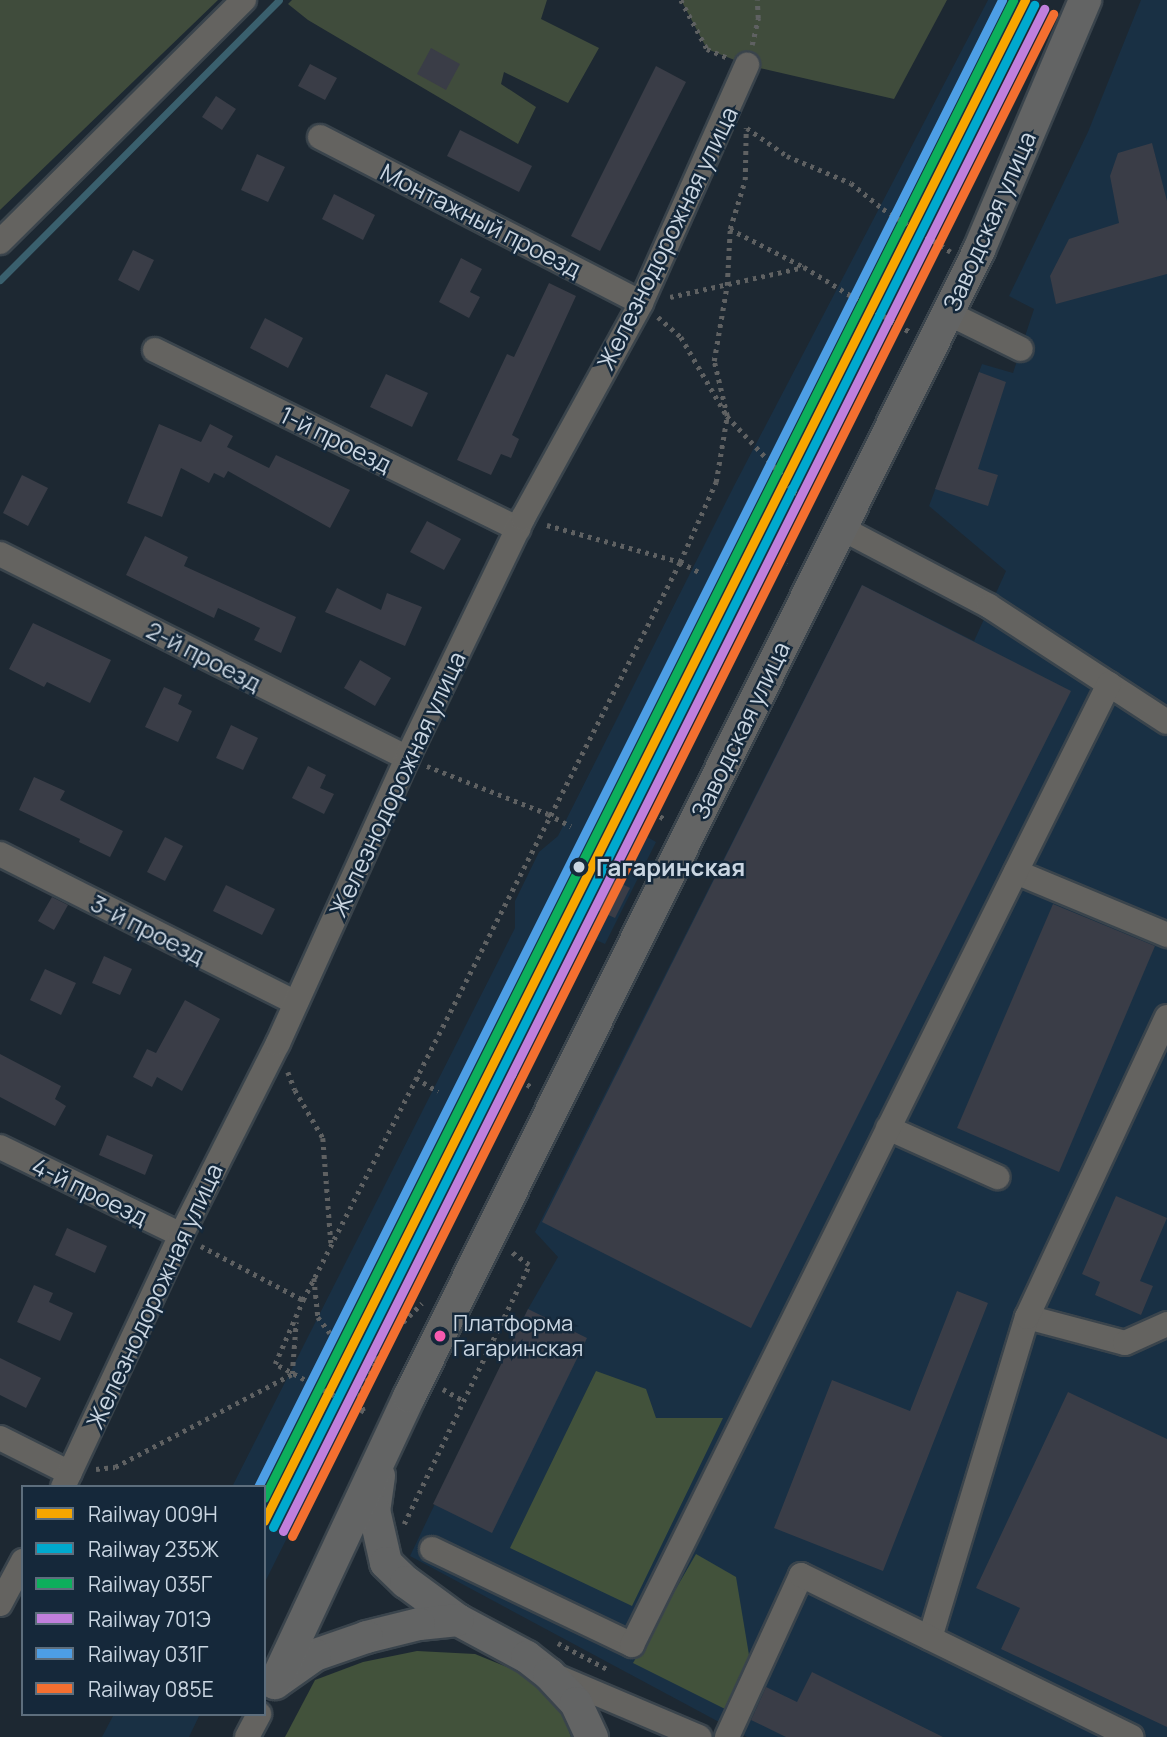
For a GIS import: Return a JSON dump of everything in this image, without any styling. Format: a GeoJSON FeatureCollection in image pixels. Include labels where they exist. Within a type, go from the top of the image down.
{"type":"FeatureCollection","features":[{"type":"Feature","properties":{"kind":"main road","name":"Заводская улица"},"geometry":{"type":"LineString","coordinates":[[270,1694],[382,1454],[979,250],[1085,0]]}},
{"type":"Feature","properties":{"kind":"main road"},"geometry":{"type":"LineString","coordinates":[[382,1454],[374,1510],[389,1566],[399,1590],[396,1609],[391,1621],[372,1635],[347,1634],[332,1627],[322,1617],[319,1601],[323,1580],[340,1564],[357,1560],[389,1566],[458,1620],[527,1657],[549,1674],[576,1703],[592,1737]]}},
{"type":"Feature","properties":{"kind":"main road"},"geometry":{"type":"LineString","coordinates":[[270,1694],[315,1656],[372,1635],[419,1624],[458,1620]]}},
{"type":"Feature","properties":{"kind":"street"},"geometry":{"type":"LineString","coordinates":[[0,242],[244,0]]}},
{"type":"Feature","properties":{"kind":"street","name":"Железнодорожная улица"},"geometry":{"type":"LineString","coordinates":[[67,1480],[181,1235],[278,1043],[407,758],[520,524],[641,303],[743,76]]}},
{"type":"Feature","properties":{"kind":"street","name":"Монтажный проезд"},"geometry":{"type":"LineString","coordinates":[[320,137],[641,303]]}},
{"type":"Feature","properties":{"kind":"street"},"geometry":{"type":"LineString","coordinates":[[948,313],[1021,348]]}},
{"type":"Feature","properties":{"kind":"street","name":"1-й проезд"},"geometry":{"type":"LineString","coordinates":[[155,350],[520,524]]}},
{"type":"Feature","properties":{"kind":"street"},"geometry":{"type":"LineString","coordinates":[[841,528],[989,606],[1167,722]]}},
{"type":"Feature","properties":{"kind":"street","name":"2-й проезд"},"geometry":{"type":"LineString","coordinates":[[0,554],[407,758]]}},
{"type":"Feature","properties":{"kind":"street"},"geometry":{"type":"LineString","coordinates":[[432,1549],[632,1645],[1109,684]]}},
{"type":"Feature","properties":{"kind":"street","name":"3-й проезд"},"geometry":{"type":"LineString","coordinates":[[0,854],[296,1003]]}},
{"type":"Feature","properties":{"kind":"street"},"geometry":{"type":"LineString","coordinates":[[1016,872],[1167,935]]}},
{"type":"Feature","properties":{"kind":"street"},"geometry":{"type":"LineString","coordinates":[[930,1638],[1027,1317],[1167,1017]]}},
{"type":"Feature","properties":{"kind":"street"},"geometry":{"type":"LineString","coordinates":[[888,1128],[997,1177]]}},
{"type":"Feature","properties":{"kind":"street","name":"4-й проезд"},"geometry":{"type":"LineString","coordinates":[[0,1147],[181,1235]]}},
{"type":"Feature","properties":{"kind":"street"},"geometry":{"type":"LineString","coordinates":[[1027,1317],[1125,1343],[1167,1324]]}},
{"type":"Feature","properties":{"kind":"street"},"geometry":{"type":"LineString","coordinates":[[0,1438],[67,1480]]}},
{"type":"Feature","properties":{"kind":"street"},"geometry":{"type":"LineString","coordinates":[[0,1604],[21,1565]]}},
{"type":"Feature","properties":{"kind":"street"},"geometry":{"type":"LineString","coordinates":[[727,1737],[801,1575],[1132,1737]]}},
{"type":"Feature","properties":{"kind":"street"},"geometry":{"type":"LineString","coordinates":[[549,1674],[699,1737]]}},
{"type":"Feature","properties":{"kind":"street"},"geometry":{"type":"LineString","coordinates":[[247,1737],[258,1716]]}},
{"type":"Feature","properties":{"kind":"path"},"geometry":{"type":"LineString","coordinates":[[681,0],[707,49],[743,76]]}},
{"type":"Feature","properties":{"kind":"path"},"geometry":{"type":"LineString","coordinates":[[422,1303],[397,1328],[377,1360],[359,1397],[364,1412],[275,1364],[303,1300],[548,814],[680,562],[716,482],[727,416],[714,361],[727,285],[730,229],[745,180],[743,76],[758,18],[757,0]]}},
{"type":"Feature","properties":{"kind":"path"},"geometry":{"type":"LineString","coordinates":[[746,128],[788,156],[851,183],[883,209],[953,253]]}},
{"type":"Feature","properties":{"kind":"path"},"geometry":{"type":"LineString","coordinates":[[730,229],[804,267],[917,336]]}},
{"type":"Feature","properties":{"kind":"path"},"geometry":{"type":"LineString","coordinates":[[641,303],[804,267]]}},
{"type":"Feature","properties":{"kind":"path"},"geometry":{"type":"LineString","coordinates":[[641,303],[681,337],[727,416],[785,478],[793,492],[818,496]]}},
{"type":"Feature","properties":{"kind":"path"},"geometry":{"type":"LineString","coordinates":[[520,524],[680,562],[699,572]]}},
{"type":"Feature","properties":{"kind":"path"},"geometry":{"type":"LineString","coordinates":[[772,556],[787,565]]}},
{"type":"Feature","properties":{"kind":"path"},"geometry":{"type":"LineString","coordinates":[[407,758],[548,814],[571,826]]}},
{"type":"Feature","properties":{"kind":"path"},"geometry":{"type":"LineString","coordinates":[[646,807],[660,816]]}},
{"type":"Feature","properties":{"kind":"path"},"geometry":{"type":"LineString","coordinates":[[278,1043],[295,1090],[323,1138],[331,1244]]}},
{"type":"Feature","properties":{"kind":"path"},"geometry":{"type":"LineString","coordinates":[[513,1075],[528,1085]]}},
{"type":"Feature","properties":{"kind":"path"},"geometry":{"type":"LineString","coordinates":[[416,1078],[438,1092]]}},
{"type":"Feature","properties":{"kind":"path"},"geometry":{"type":"LineString","coordinates":[[181,1235],[303,1300]]}},
{"type":"Feature","properties":{"kind":"path"},"geometry":{"type":"LineString","coordinates":[[401,1531],[529,1265],[511,1254],[517,1242]]}},
{"type":"Feature","properties":{"kind":"path"},"geometry":{"type":"LineString","coordinates":[[314,1278],[318,1317],[330,1333]]}},
{"type":"Feature","properties":{"kind":"path"},"geometry":{"type":"LineString","coordinates":[[292,1374],[296,1316]]}},
{"type":"Feature","properties":{"kind":"path"},"geometry":{"type":"LineString","coordinates":[[360,1350],[377,1360]]}},
{"type":"Feature","properties":{"kind":"path"},"geometry":{"type":"LineString","coordinates":[[67,1480],[115,1467],[292,1374]]}},
{"type":"Feature","properties":{"kind":"path"},"geometry":{"type":"LineString","coordinates":[[439,1387],[464,1401]]}},
{"type":"Feature","properties":{"kind":"path"},"geometry":{"type":"LineString","coordinates":[[547,1638],[620,1676]]}},
{"type":"Feature","properties":{"kind":"shaded area"},"geometry":{"type":"Polygon","coordinates":[[[988,0],[1041,0],[795,513],[637,831],[656,842],[605,944],[587,936],[266,1580],[266,1485],[233,1485],[515,928],[515,901],[539,852],[558,836],[734,486],[988,0]]]}},
{"type":"Feature","properties":{"kind":"shaded area"},"geometry":{"type":"Polygon","coordinates":[[[1141,0],[1167,0],[1167,1737],[747,1737],[410,1556],[528,1309],[558,1257],[535,1232],[862,585],[974,641],[1006,571],[929,506],[982,364],[1013,373],[1034,309],[1009,296],[1088,132],[1141,0]]]}},
{"type":"Feature","properties":{"kind":"shaded area"},"geometry":{"type":"Polygon","coordinates":[[[113,1716],[199,1716],[189,1737],[102,1737],[113,1716]]]}},
{"type":"Feature","properties":{"kind":"green space"},"geometry":{"type":"Polygon","coordinates":[[[0,0],[218,0],[0,210],[0,0]]]}},
{"type":"Feature","properties":{"kind":"green space"},"geometry":{"type":"Polygon","coordinates":[[[292,0],[547,0],[541,19],[599,48],[568,103],[504,72],[501,84],[536,107],[518,144],[308,20],[288,4],[292,0]]]}},
{"type":"Feature","properties":{"kind":"green space"},"geometry":{"type":"Polygon","coordinates":[[[681,0],[947,0],[894,99],[747,65],[707,49],[681,0]]]}},
{"type":"Feature","properties":{"kind":"green space"},"geometry":{"type":"Polygon","coordinates":[[[596,1371],[646,1389],[656,1418],[723,1418],[632,1606],[510,1548],[596,1371]]]}},
{"type":"Feature","properties":{"kind":"green space"},"geometry":{"type":"Polygon","coordinates":[[[696,1554],[736,1577],[752,1673],[731,1712],[633,1663],[696,1554]]]}},
{"type":"Feature","properties":{"kind":"green space"},"geometry":{"type":"Polygon","coordinates":[[[417,1651],[475,1654],[517,1671],[558,1699],[571,1737],[285,1737],[315,1680],[363,1662],[417,1651]]]}},
{"type":"Feature","properties":{"kind":"building"},"geometry":{"type":"Polygon","coordinates":[[[431,48],[460,64],[446,90],[417,74],[431,48]]]}},
{"type":"Feature","properties":{"kind":"building"},"geometry":{"type":"Polygon","coordinates":[[[310,64],[337,78],[325,100],[298,86],[310,64]]]}},
{"type":"Feature","properties":{"kind":"building"},"geometry":{"type":"Polygon","coordinates":[[[656,66],[686,82],[600,251],[571,236],[656,66]]]}},
{"type":"Feature","properties":{"kind":"building"},"geometry":{"type":"Polygon","coordinates":[[[216,96],[236,109],[222,130],[202,117],[216,96]]]}},
{"type":"Feature","properties":{"kind":"building"},"geometry":{"type":"Polygon","coordinates":[[[460,130],[532,166],[519,192],[447,156],[460,130]]]}},
{"type":"Feature","properties":{"kind":"building"},"geometry":{"type":"Polygon","coordinates":[[[1152,143],[1167,201],[1167,274],[1056,304],[1050,276],[1069,239],[1119,223],[1110,176],[1118,153],[1152,143]]]}},
{"type":"Feature","properties":{"kind":"building"},"geometry":{"type":"Polygon","coordinates":[[[257,154],[285,167],[268,202],[241,190],[257,154]]]}},
{"type":"Feature","properties":{"kind":"building"},"geometry":{"type":"Polygon","coordinates":[[[334,194],[375,215],[363,240],[322,219],[334,194]]]}},
{"type":"Feature","properties":{"kind":"building"},"geometry":{"type":"Polygon","coordinates":[[[133,250],[154,260],[139,291],[118,280],[133,250]]]}},
{"type":"Feature","properties":{"kind":"building"},"geometry":{"type":"Polygon","coordinates":[[[461,258],[482,269],[470,292],[480,297],[469,318],[439,302],[461,258]]]}},
{"type":"Feature","properties":{"kind":"building"},"geometry":{"type":"Polygon","coordinates":[[[549,283],[576,296],[512,435],[519,439],[511,458],[501,454],[491,475],[457,460],[507,354],[514,357],[549,283]]]}},
{"type":"Feature","properties":{"kind":"building"},"geometry":{"type":"Polygon","coordinates":[[[265,318],[303,338],[288,368],[250,348],[265,318]]]}},
{"type":"Feature","properties":{"kind":"building"},"geometry":{"type":"Polygon","coordinates":[[[979,372],[1006,382],[978,469],[998,475],[988,506],[935,489],[979,372]]]}},
{"type":"Feature","properties":{"kind":"building"},"geometry":{"type":"Polygon","coordinates":[[[386,374],[428,393],[412,427],[370,407],[386,374]]]}},
{"type":"Feature","properties":{"kind":"building"},"geometry":{"type":"Polygon","coordinates":[[[159,424],[201,442],[210,424],[233,436],[227,447],[269,468],[276,455],[350,490],[330,528],[228,471],[224,478],[214,473],[209,483],[181,468],[162,517],[127,503],[159,424]]]}},
{"type":"Feature","properties":{"kind":"building"},"geometry":{"type":"Polygon","coordinates":[[[22,475],[48,488],[28,526],[3,513],[22,475]]]}},
{"type":"Feature","properties":{"kind":"building"},"geometry":{"type":"Polygon","coordinates":[[[427,521],[461,539],[444,570],[410,552],[427,521]]]}},
{"type":"Feature","properties":{"kind":"building"},"geometry":{"type":"Polygon","coordinates":[[[145,536],[188,557],[184,566],[296,617],[281,653],[254,640],[260,628],[218,608],[214,618],[126,575],[145,536]]]}},
{"type":"Feature","properties":{"kind":"building"},"geometry":{"type":"Polygon","coordinates":[[[862,585],[1071,691],[751,1328],[542,1222],[862,585]]]}},
{"type":"Feature","properties":{"kind":"building"},"geometry":{"type":"Polygon","coordinates":[[[337,588],[381,610],[387,593],[422,607],[405,646],[325,612],[337,588]]]}},
{"type":"Feature","properties":{"kind":"building"},"geometry":{"type":"Polygon","coordinates":[[[33,623],[111,660],[90,703],[47,682],[44,687],[9,669],[33,623]]]}},
{"type":"Feature","properties":{"kind":"building"},"geometry":{"type":"Polygon","coordinates":[[[360,660],[391,678],[375,706],[344,688],[360,660]]]}},
{"type":"Feature","properties":{"kind":"building"},"geometry":{"type":"Polygon","coordinates":[[[164,687],[182,695],[178,704],[192,711],[178,742],[145,727],[164,687]]]}},
{"type":"Feature","properties":{"kind":"building"},"geometry":{"type":"Polygon","coordinates":[[[231,725],[258,738],[243,770],[216,758],[231,725]]]}},
{"type":"Feature","properties":{"kind":"building"},"geometry":{"type":"Polygon","coordinates":[[[308,766],[326,775],[320,788],[334,794],[324,814],[292,798],[308,766]]]}},
{"type":"Feature","properties":{"kind":"building"},"geometry":{"type":"Polygon","coordinates":[[[34,777],[65,791],[60,800],[123,831],[110,857],[79,842],[80,839],[19,810],[34,777]]]}},
{"type":"Feature","properties":{"kind":"building"},"geometry":{"type":"Polygon","coordinates":[[[165,837],[183,846],[165,881],[147,872],[165,837]]]}},
{"type":"Feature","properties":{"kind":"building"},"geometry":{"type":"Polygon","coordinates":[[[612,879],[630,888],[615,918],[597,910],[612,879]]]}},
{"type":"Feature","properties":{"kind":"building"},"geometry":{"type":"Polygon","coordinates":[[[226,885],[275,909],[262,935],[213,911],[226,885]]]}},
{"type":"Feature","properties":{"kind":"building"},"geometry":{"type":"Polygon","coordinates":[[[52,897],[68,905],[54,930],[38,921],[52,897]]]}},
{"type":"Feature","properties":{"kind":"building"},"geometry":{"type":"Polygon","coordinates":[[[1053,904],[1155,946],[1059,1172],[957,1128],[1053,904]]]}},
{"type":"Feature","properties":{"kind":"building"},"geometry":{"type":"Polygon","coordinates":[[[104,956],[132,969],[120,995],[92,983],[104,956]]]}},
{"type":"Feature","properties":{"kind":"building"},"geometry":{"type":"Polygon","coordinates":[[[45,969],[76,983],[61,1015],[30,1000],[45,969]]]}},
{"type":"Feature","properties":{"kind":"building"},"geometry":{"type":"Polygon","coordinates":[[[185,1000],[220,1019],[182,1091],[157,1077],[152,1087],[133,1077],[147,1049],[156,1053],[185,1000]]]}},
{"type":"Feature","properties":{"kind":"building"},"geometry":{"type":"Polygon","coordinates":[[[0,1054],[61,1086],[55,1099],[66,1106],[55,1126],[0,1097],[0,1054]]]}},
{"type":"Feature","properties":{"kind":"building"},"geometry":{"type":"Polygon","coordinates":[[[107,1135],[153,1155],[145,1175],[99,1155],[107,1135]]]}},
{"type":"Feature","properties":{"kind":"building"},"geometry":{"type":"Polygon","coordinates":[[[1116,1196],[1167,1218],[1140,1281],[1153,1286],[1141,1315],[1095,1295],[1100,1282],[1082,1274],[1116,1196]]]}},
{"type":"Feature","properties":{"kind":"building"},"geometry":{"type":"Polygon","coordinates":[[[67,1228],[107,1246],[95,1273],[55,1255],[67,1228]]]}},
{"type":"Feature","properties":{"kind":"building"},"geometry":{"type":"Polygon","coordinates":[[[34,1285],[53,1293],[49,1302],[73,1313],[60,1341],[17,1322],[34,1285]]]}},
{"type":"Feature","properties":{"kind":"building"},"geometry":{"type":"Polygon","coordinates":[[[957,1291],[988,1303],[883,1571],[774,1528],[832,1380],[910,1411],[957,1291]]]}},
{"type":"Feature","properties":{"kind":"building"},"geometry":{"type":"Polygon","coordinates":[[[528,1309],[587,1338],[492,1533],[433,1504],[528,1309]]]}},
{"type":"Feature","properties":{"kind":"building"},"geometry":{"type":"Polygon","coordinates":[[[0,1358],[41,1378],[26,1408],[0,1395],[0,1358]]]}},
{"type":"Feature","properties":{"kind":"building"},"geometry":{"type":"Polygon","coordinates":[[[1068,1392],[1167,1439],[1167,1727],[1001,1649],[1020,1608],[976,1588],[1068,1392]]]}},
{"type":"Feature","properties":{"kind":"building"},"geometry":{"type":"Polygon","coordinates":[[[812,1672],[943,1737],[786,1737],[751,1720],[766,1687],[797,1702],[812,1672]]]}},
{"type":"Feature","properties":{"kind":"waterway"},"geometry":{"type":"LineString","coordinates":[[0,280],[279,0]]}},
{"type":"Feature","properties":{"kind":"rail line","name":"031Г"},"geometry":{"type":"LineString","coordinates":[[259,1485],[1002,0]]}},
{"type":"Feature","properties":{"kind":"rail line","name":"035Г"},"geometry":{"type":"LineString","coordinates":[[266,1494],[1013,0]]}},
{"type":"Feature","properties":{"kind":"rail line","name":"009Н"},"geometry":{"type":"LineString","coordinates":[[266,1517],[1025,0]]}},
{"type":"Feature","properties":{"kind":"rail line","name":"235Ж"},"geometry":{"type":"LineString","coordinates":[[273,1527],[1034,5]]}},
{"type":"Feature","properties":{"kind":"rail line","name":"701Э"},"geometry":{"type":"LineString","coordinates":[[283,1531],[1044,9]]}},
{"type":"Feature","properties":{"kind":"rail line","name":"085Е"},"geometry":{"type":"LineString","coordinates":[[292,1536],[1053,14]]}},
{"type":"Feature","properties":{"kind":"place","name":"Гагаринская"},"geometry":{"type":"Point","coordinates":[579,867]}},
{"type":"Feature","properties":{"kind":"place","name":"Платформа Гагаринская"},"geometry":{"type":"Point","coordinates":[440,1336]}}]}
